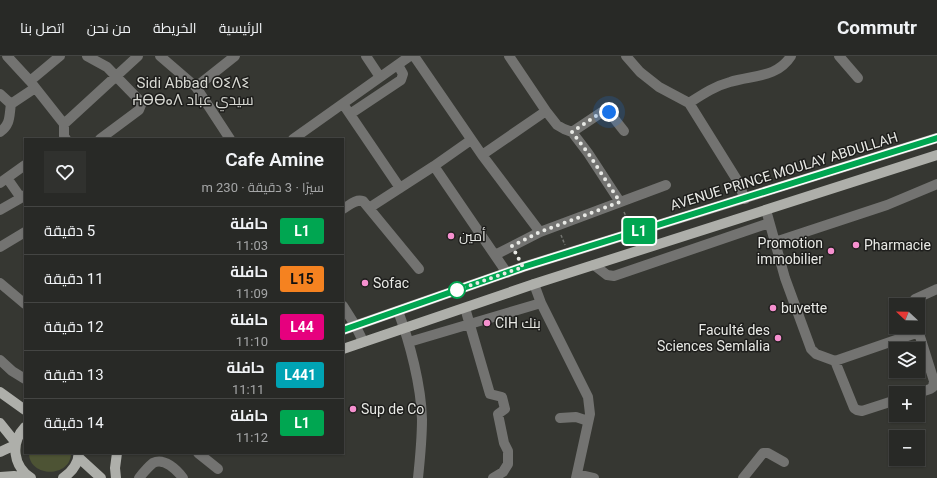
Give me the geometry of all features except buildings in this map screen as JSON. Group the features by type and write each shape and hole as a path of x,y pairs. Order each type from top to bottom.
{"main road":[{"name":"AVENUE PRINCE MOULAY ABDULLAH","path":"344,330 507,273 937,138"},
{"path":"344,349 534,284 937,155"},
{"path":"0,392 24,409"},
{"path":"0,423 16,444"},
{"path":"24,428 19,434 15,455 18,464 30,478"},
{"path":"0,452 16,444"},
{"path":"116,478 115,462 117,454"},
{"path":"63,478 74,468 79,455 101,478"},
{"path":"0,477 14,476 30,478"}],"street":[{"path":"7,56 64,124 63,138"},
{"path":"0,132 7,127 11,104 60,56"},
{"path":"87,56 107,67 140,101 141,105 139,110 101,138"},
{"path":"64,124 138,56"},
{"path":"160,56 196,87 229,138"},
{"path":"196,87 235,56"},
{"path":"366,56 380,76"},
{"path":"294,138 410,56"},
{"path":"414,56 471,140 540,232"},
{"path":"508,56 557,125 572,132 588,153 620,202"},
{"path":"626,56 640,72 659,88 689,103 737,180 745,199"},
{"path":"689,103 711,89 731,82 773,72 780,68 791,56"},
{"path":"839,56 858,78"},
{"path":"350,114 401,80 403,74 398,65"},
{"path":"0,94 11,104"},
{"path":"343,104 400,188"},
{"path":"572,132 606,110 624,131"},
{"path":"482,155 546,111"},
{"path":"369,208 471,140"},
{"path":"0,210 23,196 3,181 24,166"},
{"path":"434,166 507,273"},
{"path":"775,242 887,205 937,184"},
{"path":"495,255 540,232 666,185"},
{"path":"344,209 354,202 359,200 363,201 419,269"},
{"path":"766,210 785,278 811,350 816,354 835,361 905,334"},
{"path":"594,265 607,275 614,276 770,223"},
{"path":"0,247 24,233"},
{"path":"0,283 24,303"},
{"path":"534,284 541,303 588,397 590,414 577,476 594,478"},
{"path":"917,298 937,289"},
{"path":"409,342 469,323 541,303"},
{"path":"344,308 363,341"},
{"path":"465,308 490,394 502,397 505,409 498,414 504,443 508,451 508,464 503,472 494,478"},
{"path":"398,310 409,342 422,418 418,478"},
{"path":"920,334 934,381 933,387 930,390 925,391"},
{"path":"0,360 12,371 24,378"},
{"path":"835,361 854,408 862,411 889,402"},
{"path":"560,418 576,417 588,421"},
{"path":"743,478 763,453 768,453 784,462"},
{"path":"199,454 218,469"},
{"path":"140,478 155,457 165,462 183,478"}],"path":[{"path":"624,212 633,233"}],"green space":[{"path":"29,454 71,454 69,461 58,471 42,471 31,461"}],"bus line":[{"name":"L1","path":"344,330 523,267 937,138"}],"place":[{"name":"أمين","path":"451,236"},
{"name":"Pharmacie","path":"856,245"},
{"name":"Promotion immobilier","path":"831,251"},
{"name":"Sofac","path":"365,283"},
{"name":"buvette","path":"773,308"},
{"name":"CIH بنك","path":"487,323"},
{"name":"Faculté des Sciences Semlalia","path":"778,338"},
{"name":"Sup de Co","path":"353,409"}],"district":[{"name":"Sidi Abbad ⵙⵉⴷⵉ ⵄⴱⴱⴰⴷ سيدي عباد","path":"193,92"}],"route":[{"path":"457,290 523,267 512,246 540,232 620,202 588,153 572,132 602,112 606,110 609,112"}]}
